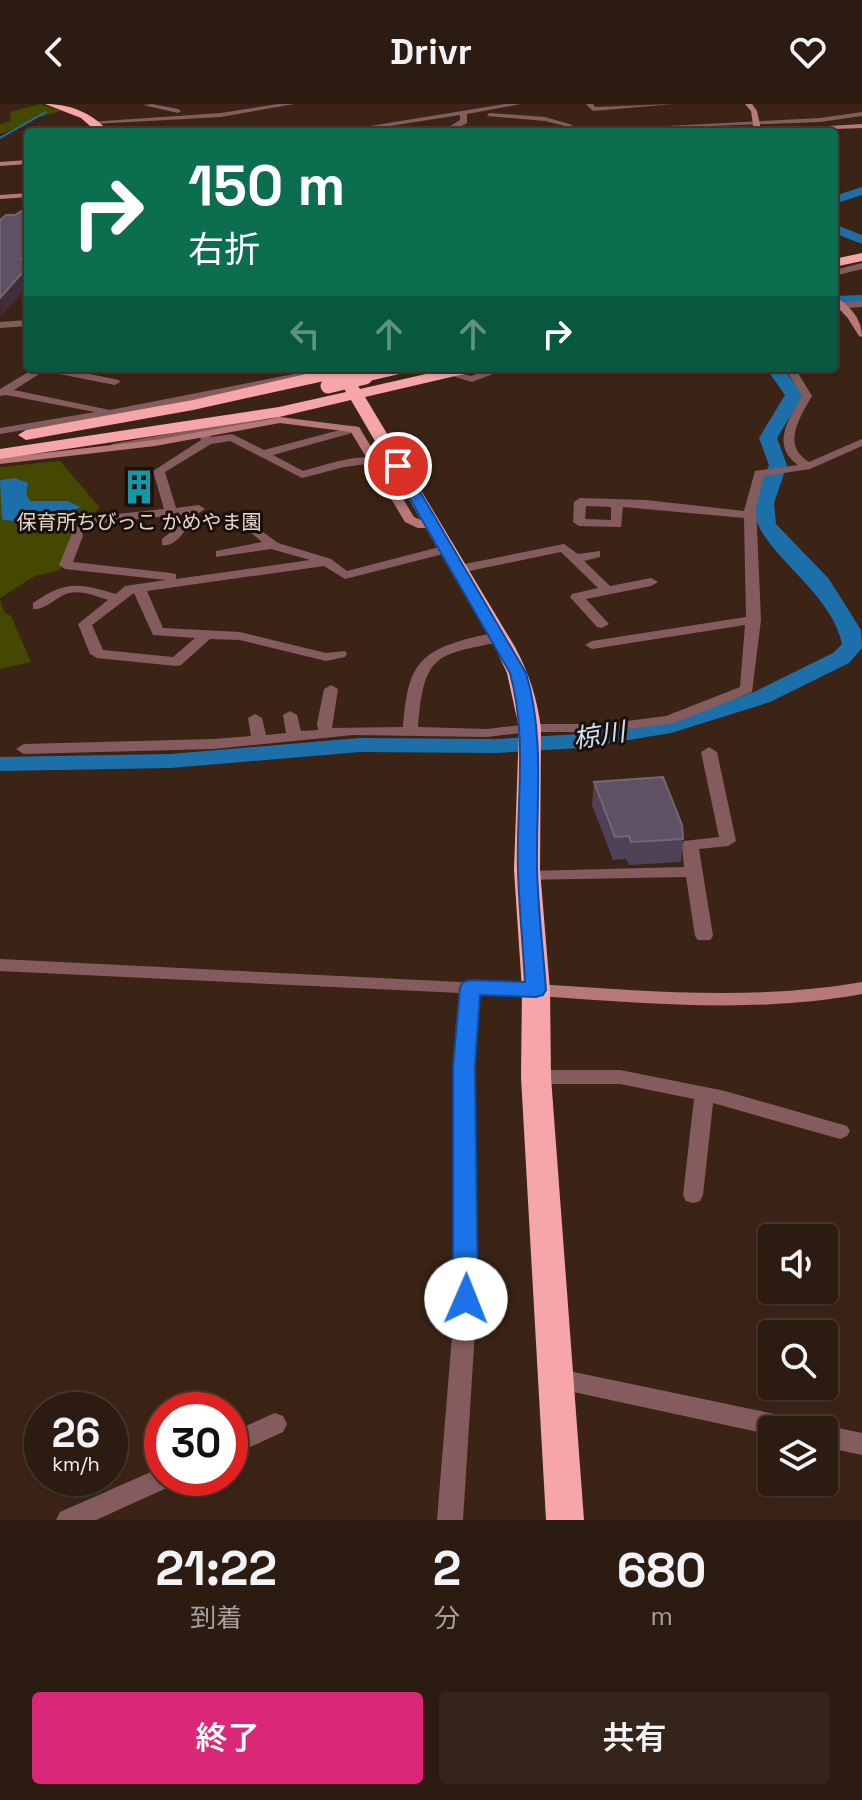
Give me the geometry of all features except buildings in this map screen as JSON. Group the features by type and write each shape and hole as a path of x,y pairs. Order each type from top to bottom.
{"highway":[{"path":"50,104 72,110 100,128"},
{"path":"838,261 862,255"},
{"path":"0,454 279,412 362,380 392,372"},
{"path":"0,439 193,405 337,375 362,380 458,372"},
{"path":"0,447 181,417 337,375"},
{"path":"362,380 433,525 518,673 527,705 530,728 528,876 536,990 536,1077 565,1520"}],"street":[{"path":"232,104 248,111"},
{"path":"93,122 230,114 291,104"},
{"path":"470,104 496,116 545,119 586,128"},
{"path":"364,128 518,104"},
{"path":"589,104 593,109 671,104"},
{"path":"748,104 757,128"},
{"path":"146,105 177,110 184,117"},
{"path":"211,107 230,114"},
{"path":"452,128 464,121 463,113"},
{"path":"611,128 824,120 862,114"},
{"path":"827,128 862,126"},
{"path":"0,164 24,162"},
{"path":"0,197 24,195"},
{"path":"838,272 862,266"},
{"path":"862,304 848,311 862,334"},
{"path":"0,325 24,323"},
{"path":"2,392 37,372"},
{"path":"64,372 115,382"},
{"path":"0,431 112,413 307,372"},
{"path":"451,374 472,379 492,372"},
{"path":"792,372 807,396 787,429 786,438 804,467"},
{"path":"2,392 112,413"},
{"path":"65,454 218,428 279,412"},
{"path":"166,542 178,532 159,471 206,438 280,420 355,429"},
{"path":"355,429 409,519 418,524 433,525"},
{"path":"262,454 355,429"},
{"path":"0,461 232,437 302,475 343,464 374,460"},
{"path":"24,749 196,745 326,733 410,730 487,733 530,728 603,728 669,720 747,689 754,620 750,515 756,479 763,472 804,467 862,442"},
{"path":"617,503 617,524 608,528 579,522 580,502 617,503 750,515"},
{"path":"189,581 65,565 77,536 74,522 199,509"},
{"path":"249,526 272,543 326,562 345,575 447,549"},
{"path":"220,554 272,543"},
{"path":"460,569 564,548 607,590"},
{"path":"574,559 596,554"},
{"path":"205,636 176,662 97,654 85,624 130,589 326,562"},
{"path":"602,624 577,597 651,582"},
{"path":"626,586 638,597"},
{"path":"38,606 61,588 73,587 117,598"},
{"path":"139,588 158,632 240,636 326,657 340,654"},
{"path":"592,645 754,620"},
{"path":"410,730 415,686 426,666 460,645 500,638"},
{"path":"326,733 324,724 331,689"},
{"path":"290,715 294,736"},
{"path":"255,718 259,740"},
{"path":"704,936 690,845 728,841 709,752"},
{"path":"528,876 693,872"},
{"path":"0,965 727,1000 808,997 862,988"},
{"path":"450,1520 466,1299 464,1066 470,987"},
{"path":"536,1077 620,1077 704,1094 840,1131"},
{"path":"693,1195 704,1094"},
{"path":"555,1378 758,1421"},
{"path":"248,1437 275,1424"},
{"path":"838,1439 862,1444"},
{"path":"69,1520 144,1486"}],"shaded area":[{"path":"40,104 61,111 32,119 0,134 0,124 11,121 10,112"},
{"path":"60,461 100,508 79,524 60,570 35,576 0,598 0,467"},
{"path":"0,600 5,613 11,616 31,662 0,669"}],"water":[{"path":"15,478 28,483 26,494 30,501 68,501 80,507 42,519 2,519 0,480"}],"waterway":[{"path":"0,138 46,112"},
{"name":"椋川","path":"838,199 862,191"},
{"name":"椋川","path":"838,230 862,240"},
{"name":"椋川","path":"838,301 862,300"},
{"name":"椋川","path":"0,764 170,761 360,745 496,746 580,741 671,726 710,715 762,697 841,658 853,645 850,630 821,584 776,539 766,524 764,503 778,465 768,438 794,395 777,372"}],"place":[{"name":"保育所ちびっこ かめやま園","path":"139,487"}],"route":[{"path":"398,466 505,647 518,673 530,728 527,870 536,990 470,987 464,1066 466,1299"}]}
